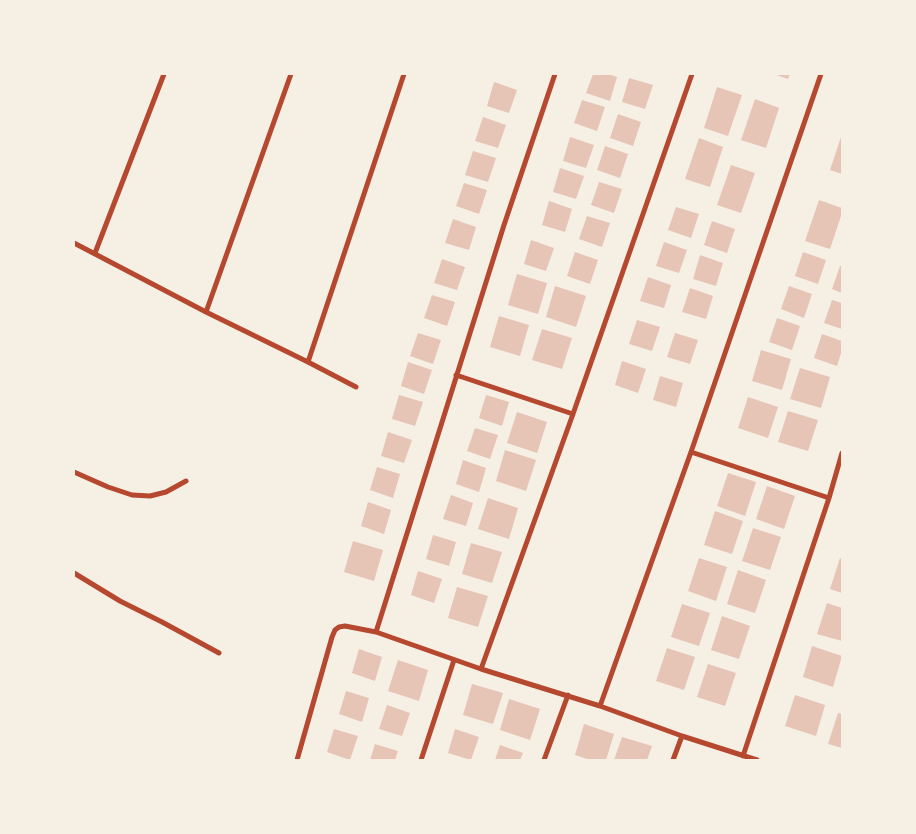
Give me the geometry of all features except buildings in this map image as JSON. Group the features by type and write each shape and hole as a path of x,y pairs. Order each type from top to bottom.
{"street":[{"path":"95,253 164,74"},
{"path":"206,312 291,74"},
{"path":"308,362 404,74"},
{"path":"376,632 504,225 555,74"},
{"path":"481,669 692,74"},
{"path":"600,706 691,452 821,74"},
{"path":"74,243 356,388"},
{"path":"456,375 573,414"},
{"path":"691,452 829,498"},
{"path":"743,756 829,498 842,453"},
{"path":"74,472 132,495 150,496 166,492 186,481"},
{"path":"74,573 120,601 219,653"},
{"path":"297,760 329,646 335,630 345,626 376,632 454,660 568,695 682,736 757,760"},
{"path":"421,760 454,660"},
{"path":"544,760 568,695"},
{"path":"673,760 682,736"}]}
